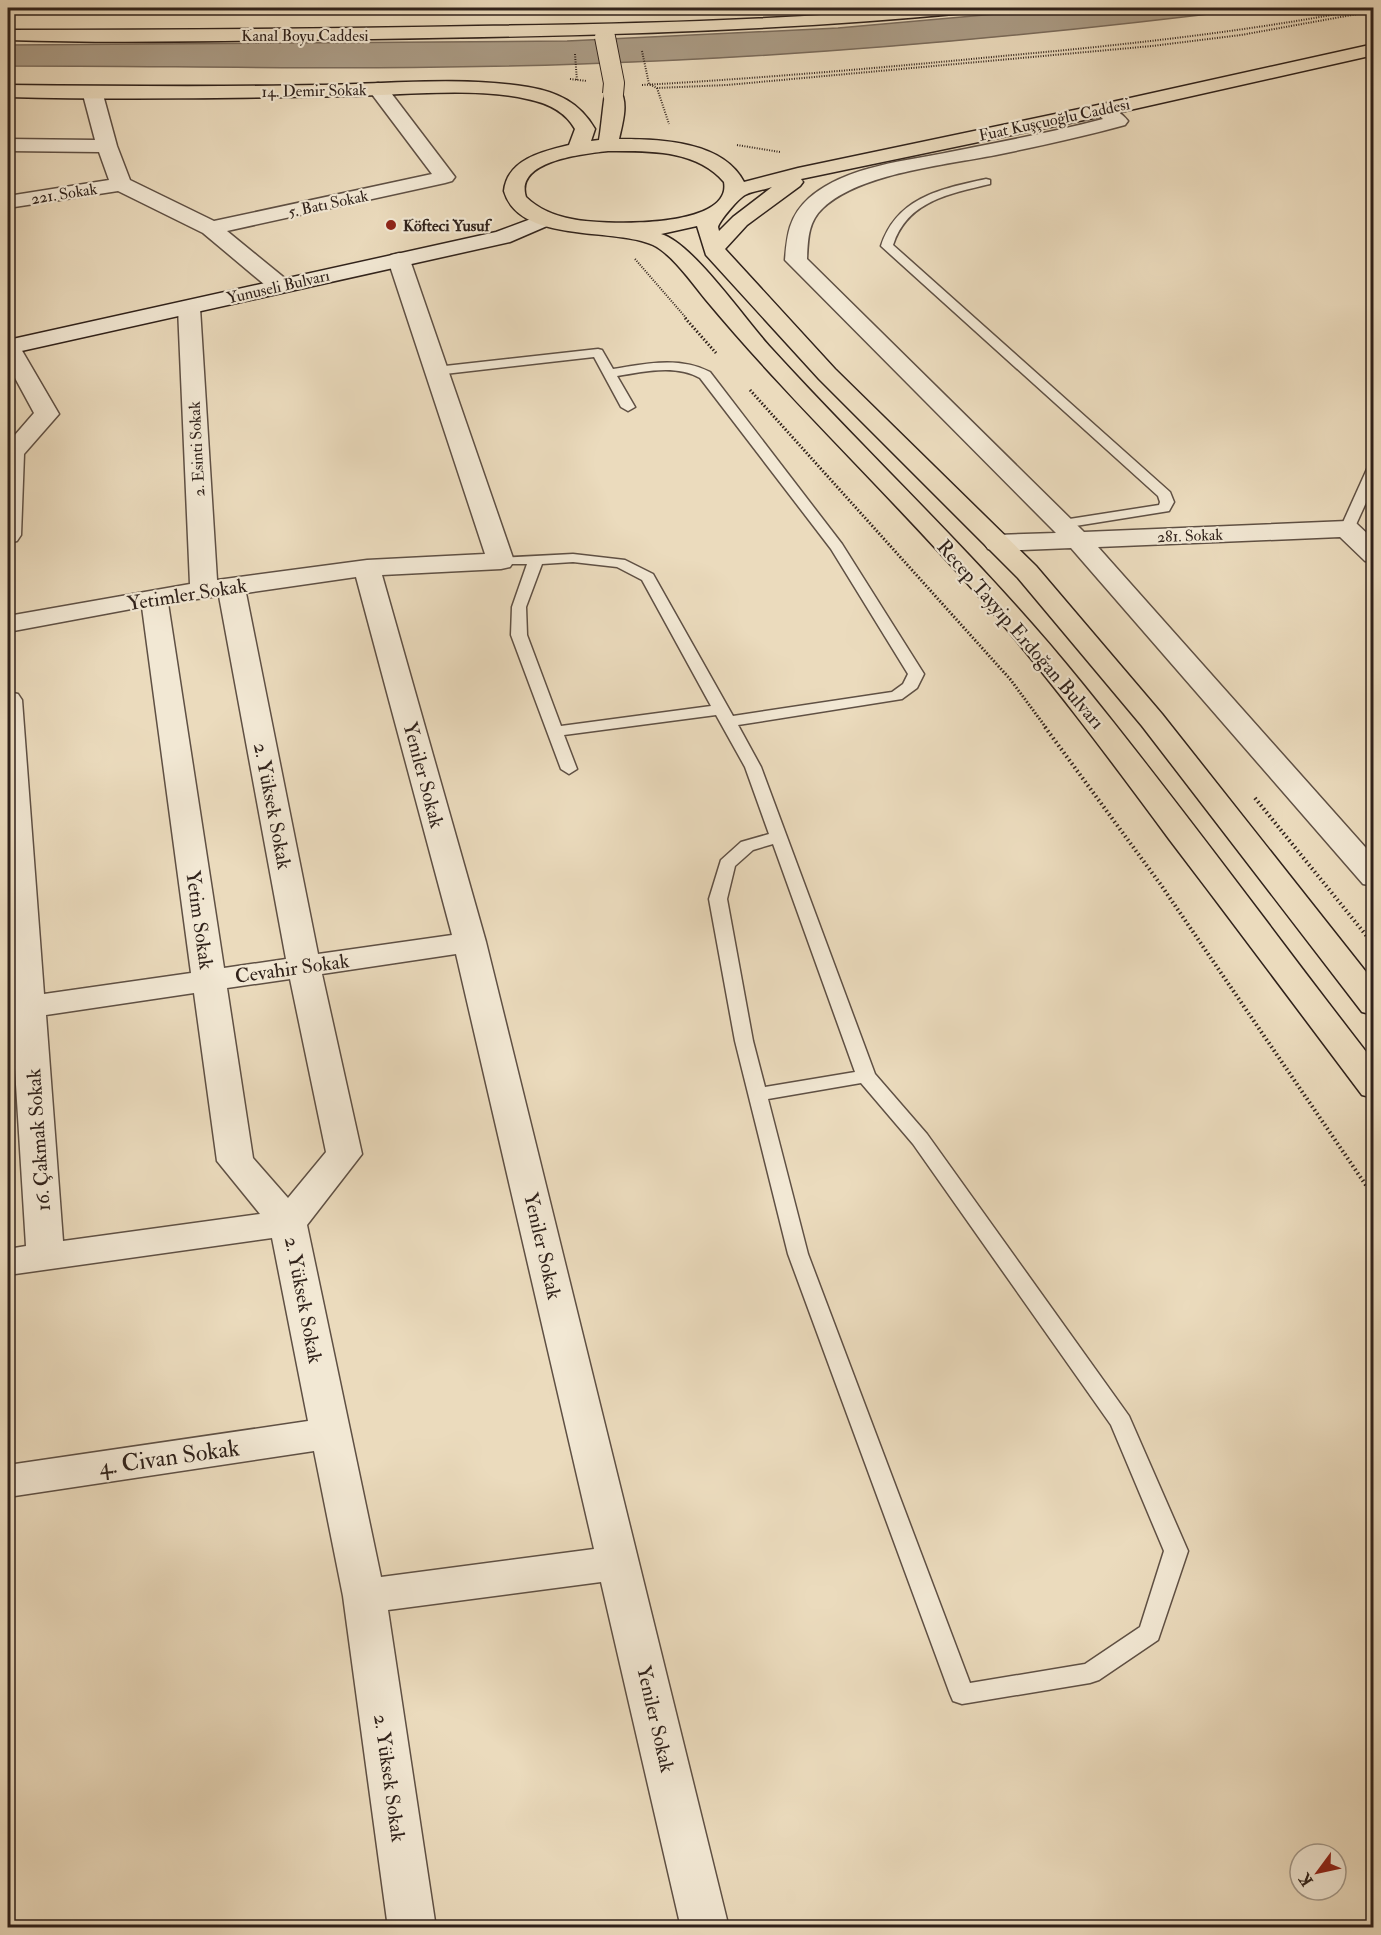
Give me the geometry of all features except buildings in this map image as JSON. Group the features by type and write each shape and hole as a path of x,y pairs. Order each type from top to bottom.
{"main road":[{"path":"608,145 614,112 614,83 604,33 819,21 965,8"},
{"name":"Kanal Boyu Caddesi","path":"8,35 604,33"},
{"path":"1164,96 1215,71 1374,33"},
{"name":"Fuat Kuşçuoğlu Caddesi","path":"736,191 808,171 1103,110 1374,49"},
{"name":"14. Demir Sokak","path":"8,91 482,88 529,93 560,103 577,115 585,129 578,149"},
{"path":"608,145 662,147 698,155 726,170 736,184 736,191 713,213 625,241 547,219 529,210 517,200 513,191 519,174 542,159 578,149 608,145"},
{"path":"713,213 706,227 714,248 740,221 808,171"},
{"name":"Recep Tayyip Erdoğan Bulvarı","path":"625,241 662,241 686,262 762,352 983,585 1071,688 1374,1087"},
{"name":"Recep Tayyip Erdoğan Bulvarı","path":"714,248 827,374 1027,572 1152,720 1374,1005"}],"street":[{"name":"5. Batı Sokak","path":"211,228 445,177 378,89"},
{"path":"92,91 107,146 121,184 211,228 279,285"},
{"path":"1103,110 1118,121 1065,135 882,172 853,181 827,195 809,210 800,225 796,260 1070,532 1176,649 1374,877"},
{"path":"8,145 107,146"},
{"name":"221. Sokak","path":"8,202 121,184"},
{"name":"Yunuseli Bulvarı","path":"8,347 502,237 547,219"},
{"path":"399,260 501,561"},
{"name":"2. Esinti Sokak","path":"189,308 217,589"},
{"path":"8,347 47,414 12,453 8,535"},
{"path":"1347,529 1374,555"},
{"name":"281. Sokak","path":"997,543 1070,532 1347,529"},
{"name":"Yetimler Sokak","path":"8,624 154,597 367,568 501,561"},
{"name":"Yeniler Sokak","path":"367,568 470,942 705,1928"},
{"name":"2. Yüksek Sokak","path":"217,589 304,967 344,1154 288,1223 364,1596 412,1928"},
{"name":"Yetim Sokak","path":"154,597 235,1161 288,1223"},
{"name":"16. Çakmak Sokak","path":"8,700 19,1009 45,1256"},
{"name":"Cevahir Sokak","path":"19,1009 470,942"},
{"path":"8,1262 288,1223"},
{"name":"4. Civan Sokak","path":"8,1481 330,1433"},
{"path":"364,1596 619,1563"}],"lane":[{"path":"986,182 945,192 917,205 898,220 888,237 887,246 1165,495 1167,502 1164,508 1070,532"},
{"path":"436,371 598,353 628,407"},
{"path":"555,732 896,696 908,689 914,682 916,674 837,547 705,375 700,371 682,366 609,373"},
{"path":"1347,529 1368,495 1374,469"},
{"path":"501,561 573,558 620,563 648,577 753,767 866,1076 920,1139 1121,1422 1176,1551 1150,1633 1090,1673 962,1694 798,1254 744,1041 718,899 727,864 747,846 778,837"},
{"path":"536,560 519,607 519,635 569,769"},
{"path":"758,1094 866,1076"}],"path":[{"path":"649,84 808,75 1170,40 1287,24 1369,8"},
{"path":"649,84 657,88 809,79 1152,46 1240,35 1374,11"},
{"path":"641,47 649,84"},
{"path":"574,48 579,77"},
{"path":"657,88 669,125 673,129"},
{"path":"730,144 784,152"},
{"path":"625,241 717,354"},
{"path":"748,388 1010,679 1161,885 1374,1197"}],"shaded area":[{"path":"1062,8 1258,8 1090,28 920,44 666,61 438,67 8,66 8,45 567,41 838,28"}],"place":[{"name":"Köfteci Yusuf","path":"391,225"}]}
